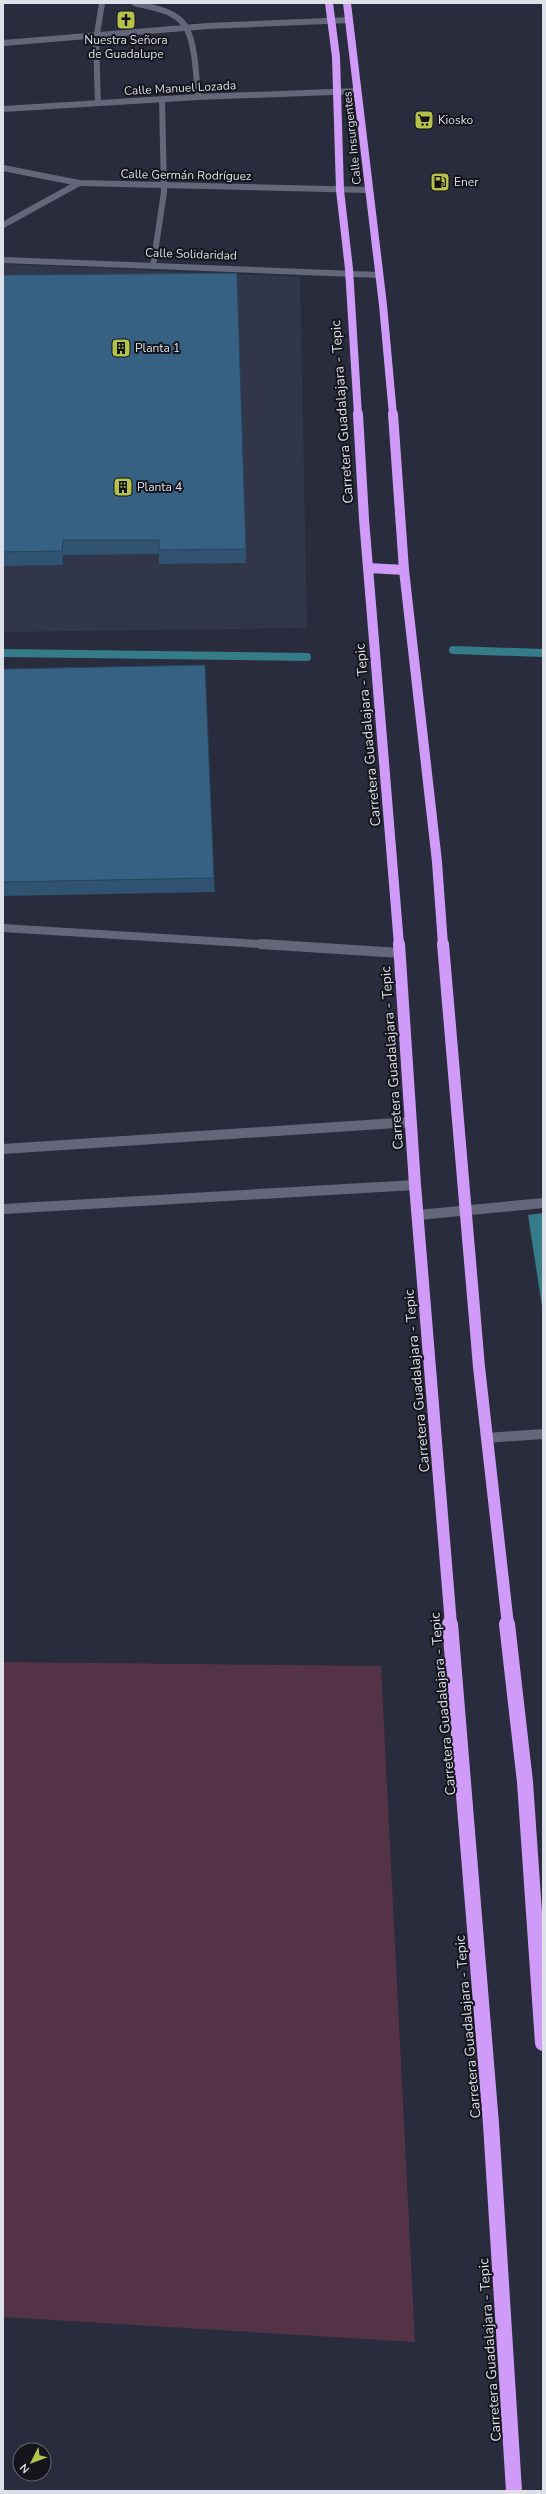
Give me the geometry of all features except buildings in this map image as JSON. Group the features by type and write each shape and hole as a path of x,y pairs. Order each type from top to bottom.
{"highway":[{"name":"Calle Insurgentes","path":"329,3 336,57 336,92 341,153 340,190 349,272"},
{"name":"Calle Insurgentes","path":"347,3 378,273"},
{"name":"Carretera Guadalajara - Tepic","path":"349,272 369,568 400,953 415,1185 491,2124 514,2491"},
{"path":"378,273 399,479 404,570 437,862 464,1211 487,1438 525,1782 543,2043"},
{"path":"369,568 404,570"}],"street":[{"path":"98,103 96,40 98,36 102,3"},
{"path":"134,3 158,9 181,20 189,28 198,97"},
{"path":"3,43 189,28 350,20"},
{"name":"Calle Manuel Lozada","path":"3,109 198,97 358,91"},
{"path":"153,266 163,186 162,100"},
{"name":"Calle Germán Rodríguez","path":"3,168 79,183 369,190"},
{"path":"3,225 79,183"},
{"name":"Calle Solidaridad","path":"3,260 378,273"},
{"path":"3,928 400,953"},
{"path":"3,1149 411,1122"},
{"path":"3,1209 415,1185"},
{"path":"418,1215 543,1203"},
{"path":"487,1438 543,1434"}],"shaded area":[{"path":"3,264 300,277 307,628 3,632"},
{"path":"543,1213 543,1313 528,1215"},
{"path":"3,1662 381,1666 415,2342 3,2317"}],"waterway":[{"path":"453,650 543,653"},
{"path":"3,653 307,657"}],"place":[{"name":"Nuestra Señora de Guadalupe","path":"126,20"},
{"name":"Kiosko","path":"424,120"},
{"name":"Ener","path":"440,182"},
{"name":"Planta 1","path":"121,348"},
{"name":"Planta 4","path":"123,487"}]}
